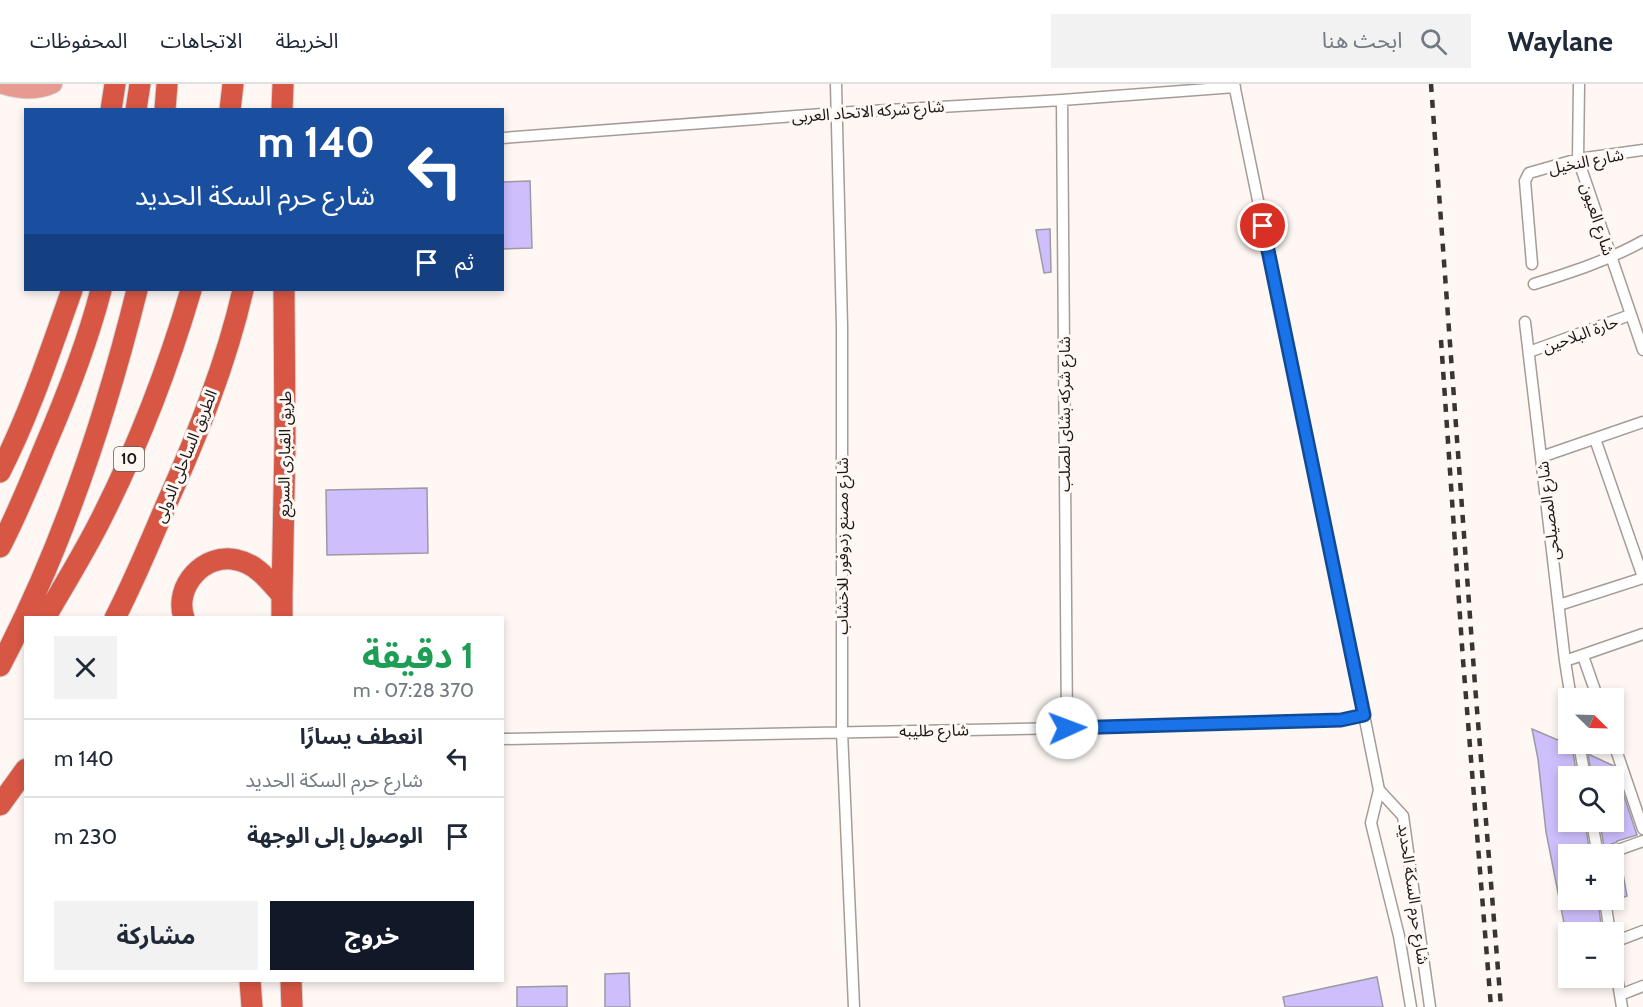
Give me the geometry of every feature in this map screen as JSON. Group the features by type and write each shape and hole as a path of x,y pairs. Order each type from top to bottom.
{"highway":[{"path":"111,108 115,84"},
{"path":"136,108 140,84"},
{"path":"165,108 167,84"},
{"path":"230,108 233,84"},
{"path":"282,108 283,84"},
{"path":"0,472 40,382 72,291"},
{"path":"0,548 19,510 70,388 101,291"},
{"path":"24,616 58,542 74,499 112,384 137,291"},
{"name":"10","path":"46,616 84,550 127,465 150,410 191,291"},
{"name":"الطريق الساحلى الدولى","path":"116,616 191,449 227,348 243,291"},
{"name":"طريق القبارى السريع","path":"282,616 285,443 284,291"},
{"path":"183,616 182,598 186,584 195,572 207,563 221,559 236,559 250,564 262,573 282,595"},
{"path":"0,666 24,617"},
{"path":"0,684 24,650"},
{"path":"0,805 24,772"},
{"path":"249,982 252,1007"},
{"path":"291,982 292,1007"}],"main road":[{"path":"0,84 25,90 53,84"}],"street":[{"name":"شارع مصنع زدوفور للاخشاب","path":"836,84 842,338 842,732 854,1007"},
{"name":"شارع العيون","path":"1579,84 1578,159 1643,350"},
{"name":"شارع شركه الاتحاد العربى","path":"504,138 836,113 1062,100 1234,85"},
{"name":"شارع حرم السكة الحديد","path":"1234,85 1379,790 1371,823 1399,936 1412,1007"},
{"name":"شارع شركه بشاى للصلب","path":"1062,100 1067,728"},
{"name":"شارع النخيل","path":"1532,264 1525,181 1529,173 1578,159 1643,150"},
{"path":"1534,284 1573,272 1643,241"},
{"name":"حارة البلاحين","path":"1529,352 1630,315"},
{"name":"شارع المصيلحى","path":"1525,322 1570,688"},
{"path":"1541,458 1643,422"},
{"path":"1559,605 1643,578 1595,439"},
{"path":"1565,661 1643,634"},
{"path":"1583,656 1594,688"},
{"name":"شارع طليبه","path":"504,739 1067,728 1341,720 1364,715"},
{"path":"1617,754 1643,829"},
{"name":"شارع حرم السكة الحديد","path":"1379,790 1403,816 1430,1007"},
{"path":"1624,848 1643,841"},
{"path":"1624,938 1643,931"},
{"path":"1620,995 1643,986"},
{"path":"1619,988 1622,1007"}],"building":[{"path":"530,181 532,248 504,249 504,182"},
{"path":"1050,229 1051,272 1044,273 1036,230"},
{"path":"427,488 428,553 327,555 326,490"},
{"path":"1532,729 1558,740 1558,754 1573,754 1575,766 1558,766 1558,832 1587,832 1588,844 1558,844 1558,893 1546,832 1538,759"},
{"path":"1588,754 1614,766 1590,766"},
{"path":"1624,796 1637,835 1612,844 1604,844 1602,832 1624,832"},
{"path":"1624,879 1627,896 1624,897"},
{"path":"1561,910 1599,910 1601,922 1564,922"},
{"path":"629,973 630,1007 605,1007 605,974"},
{"path":"1377,977 1383,1007 1285,1007 1283,997"},
{"path":"567,986 567,1007 517,1007 517,987"}],"railway":[{"path":"1431,84 1501,1007"},
{"path":"1441,340 1463,660 1491,1007"}],"route":[{"path":"1067,728 1341,720 1364,715 1263,226"}]}
